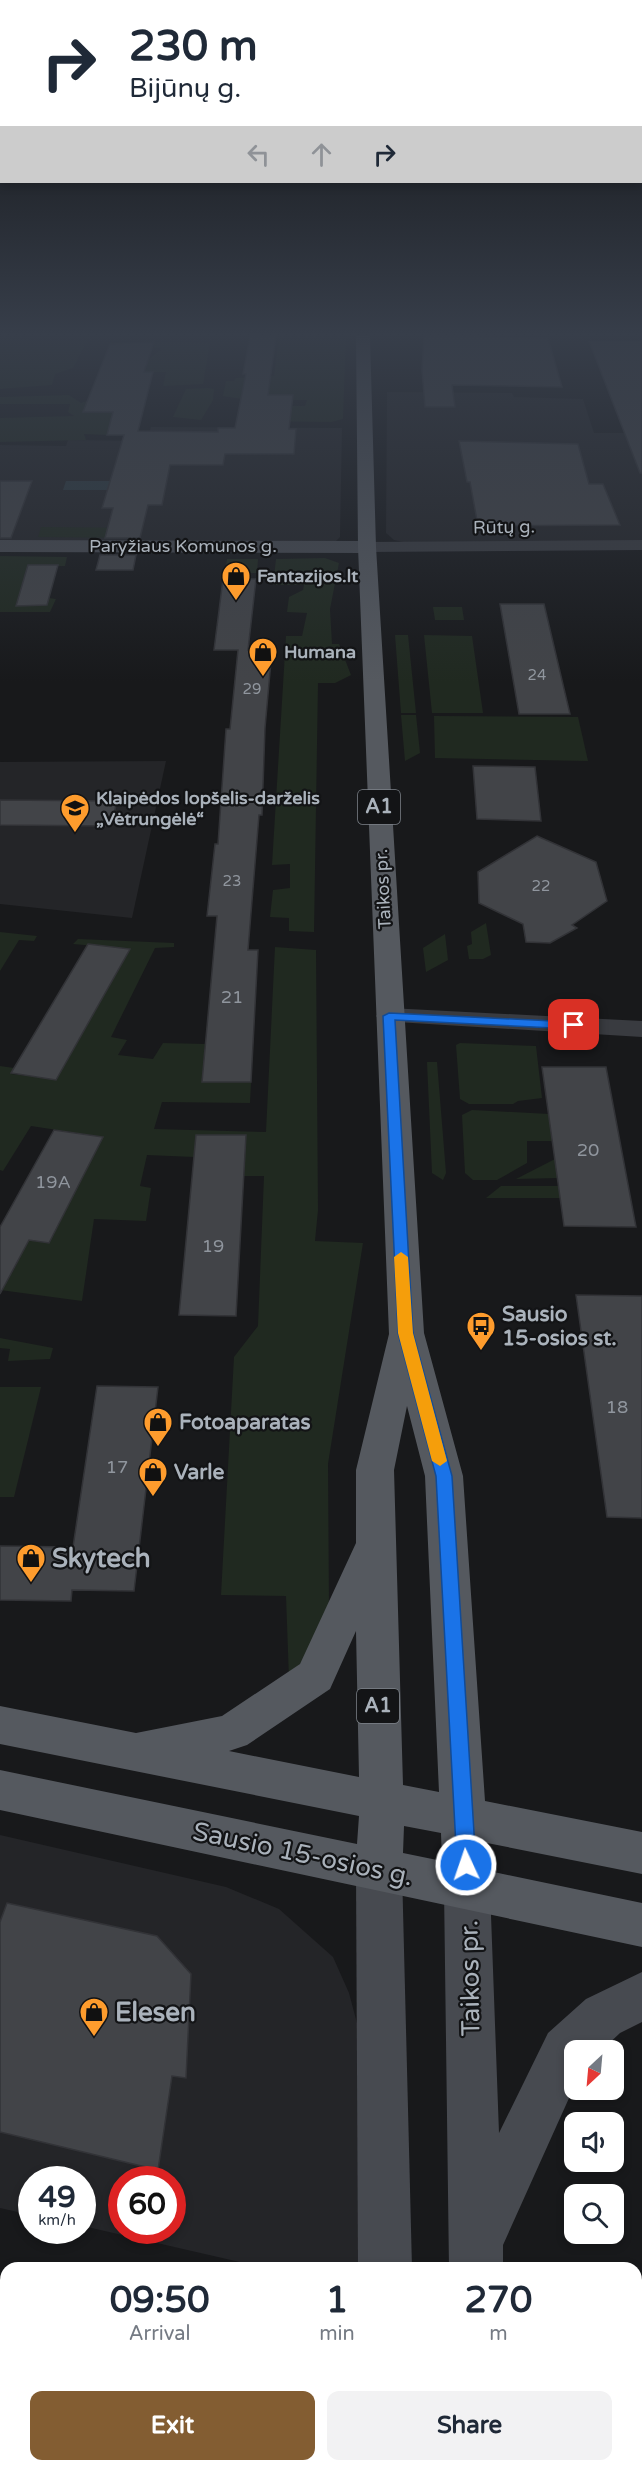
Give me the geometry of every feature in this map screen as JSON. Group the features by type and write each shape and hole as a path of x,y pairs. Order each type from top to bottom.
{"main road":[{"name":"Taikos pr.","path":"365,451 367,547 406,1333 444,1476 467,1888"},
{"name":"Taikos pr.","path":"380,1870 382,1801 375,1470 406,1333"},
{"path":"122,1750 168,1746 232,1732 315,1676 376,1541"},
{"path":"0,1725 642,1853"},
{"name":"Sausio 15-osios g.","path":"0,1790 642,1925"}],"street":[{"name":"Rūtų g.","path":"367,547 642,545"},
{"name":"Paryžiaus Komunos g.","path":"0,546 367,547"},
{"path":"389,1016 642,1029"},
{"name":"Taikos pr.","path":"380,1870 385,2262"},
{"name":"Taikos pr.","path":"467,1888 476,2256"},
{"path":"476,2256 544,2093 566,2051 603,2016 642,1996"}],"shaded area":[{"path":"0,451 342,451 340,537 336,541 0,542"},
{"path":"387,451 642,451 642,542 403,542 394,540 386,533"},
{"path":"66,481 145,481 143,490 63,490"},
{"path":"41,527 142,528 140,538 38,537"},
{"path":"0,556 67,557 65,566 28,566 16,605 47,605 49,598 56,599 50,612 0,612"},
{"path":"325,558 339,563 330,609 332,644 339,644 351,675 335,683 318,683 314,932 289,931 289,918 270,917 273,890 290,888 290,864 272,865 286,636 302,636 307,613 287,612 289,597 303,590 304,585 273,585 276,559"},
{"path":"227,559 258,559 257,573 225,573"},
{"path":"433,607 462,607 464,620 435,620"},
{"path":"395,635 408,635 416,713 401,713"},
{"path":"424,635 472,636 483,713 432,713"},
{"path":"401,715 416,715 420,753 405,761"},
{"path":"434,716 578,717 588,761 435,758"},
{"name":"Klaipėdos lopšelis-darželis „Vėtrungėlė“","path":"166,761 132,918 0,904 0,762"},
{"path":"486,923 491,955 483,959 469,959 467,946 472,944 471,932"},
{"path":"0,932 37,936 34,941 19,940 0,971"},
{"path":"445,934 448,960 426,972 423,948"},
{"path":"78,939 174,943 174,947 155,948 111,1037 127,1040 118,1055 153,1059 163,1043 205,1044 202,1082 251,1082 250,1103 162,1102 154,1129 266,1132 275,947 316,950 318,1210 315,1241 363,1243 328,1464 329,1609 311,1649 289,1679 286,1596 221,1595 234,1357 258,1326 264,1176 244,1176 246,1135 196,1135 194,1157 147,1155 140,1186 151,1188 146,1221 94,1219 82,1301 0,1290 0,1271 12,1273 18,1261 0,1236 49,1243 103,1137 31,1126 3,1171 0,1170 0,1066 14,1068 11,1074 56,1079 129,949 73,944"},
{"path":"460,1043 536,1046 542,1098 518,1101 513,1104 469,1104 460,1099 456,1045"},
{"path":"427,1062 437,1062 446,1173 443,1180 432,1173"},
{"path":"472,1110 549,1114 552,1141 527,1141 527,1163 497,1180 473,1180 465,1173 462,1115"},
{"path":"555,1159 558,1178 516,1179"},
{"path":"501,1186 559,1186 561,1198 486,1198"},
{"path":"0,1338 53,1348 50,1359 8,1361 10,1349 0,1348"},
{"path":"0,1387 41,1387 14,1497 0,1497"},
{"path":"0,1835 226,1887 279,1909 333,1957 349,1993 358,2027 365,2262 240,2262 161,2244 186,2244 186,2166 108,2166 108,2232 96,2229 96,2166 18,2166 18,2212 0,2208"}],"building":[{"path":"119,451 294,451 294,454 225,454 223,465 170,465 162,505 148,505 140,538 105,538 113,508 102,508"},
{"path":"461,451 580,451 589,484 603,484 620,525 478,526 470,482 467,482"},
{"path":"632,451 642,451 642,473 640,473"},
{"path":"0,481 32,481 11,538 0,538"},
{"path":"100,555 136,555 133,570 96,570"},
{"path":"28,565 58,565 47,605 16,606"},
{"path":"223,579 256,579 248,650 272,650 265,728 262,815 259,815 248,950 258,950 251,1082 202,1082 217,916 207,916 215,844 218,844 226,729 230,729 238,650 214,650"},
{"path":"500,604 544,604 570,714 519,714"},
{"path":"473,766 535,767 541,821 477,819"},
{"path":"0,800 117,801 111,826 0,825"},
{"path":"537,836 596,862 607,901 572,925 577,928 550,943 526,942 523,924 479,903 478,872"},
{"path":"88,944 130,949 56,1080 11,1073"},
{"path":"542,1067 606,1067 636,1227 564,1226"},
{"path":"54,1130 103,1137 49,1243 29,1240 0,1294 0,1227"},
{"path":"196,1135 246,1135 236,1316 179,1315"},
{"path":"576,1295 642,1296 642,1518 607,1517"},
{"path":"97,1386 158,1387 134,1591 72,1590 71,1601 0,1600 0,1546 73,1547"},
{"name":"Elesen","path":"7,1903 157,1936 191,1974 186,2078 172,2076 159,2166 141,2166 0,2132 0,1922"}],"slow traffic":[{"path":"401,1257 406,1333 440,1461"}],"place":[{"name":"Fantazijos.lt","path":"236,602"},
{"name":"Humana","path":"263,678"},
{"name":"Klaipėdos lopšelis-darželis „Vėtrungėlė“","path":"75,834"},
{"name":"Sausio 15-osios st.","path":"481,1352"},
{"name":"Fotoaparatas","path":"158,1448"},
{"name":"Varle","path":"153,1498"},
{"name":"Skytech","path":"31,1584"},
{"name":"Elesen","path":"94,2038"}],"route":[{"path":"466,1865 444,1476 406,1333 389,1016 574,1025"}]}
